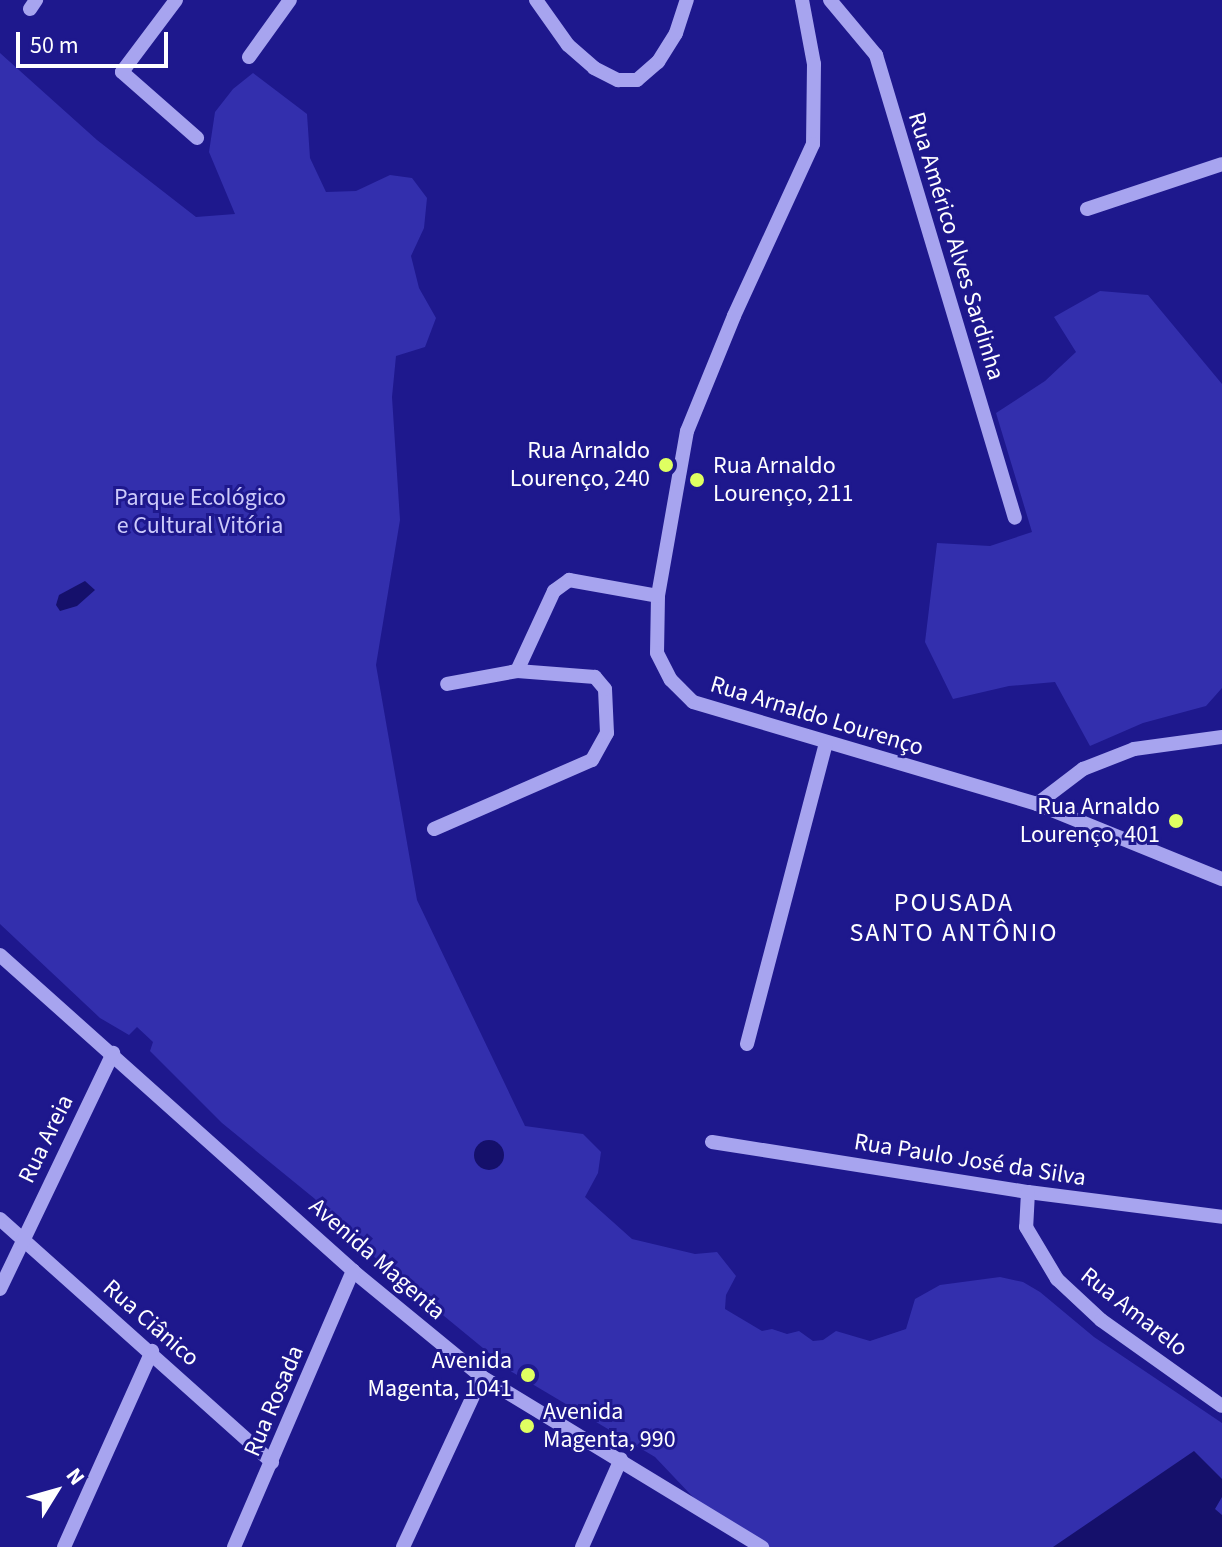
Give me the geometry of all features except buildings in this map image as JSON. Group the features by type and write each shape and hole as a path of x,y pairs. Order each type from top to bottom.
{"street":[{"path":"176,0 122,72 197,138"},
{"path":"249,57 290,0"},
{"path":"536,0 568,45 594,68 618,80 637,80 658,62 676,33 687,0"},
{"name":"Rua Arnaldo Lourenço","path":"802,0 814,64 813,144 734,316 687,431 658,596 657,653 671,680 693,702 1037,804 1222,879"},
{"name":"Rua Américo Alves Sardinha","path":"830,0 876,55 1015,518"},
{"path":"1087,209 1222,164"},
{"path":"517,671 554,591 569,580 658,596"},
{"path":"434,829 592,760 607,733 605,689 595,677 517,671 447,684"},
{"path":"1037,804 1083,769 1134,749 1222,737"},
{"path":"747,1044 826,743"},
{"name":"Avenida Magenta","path":"0,955 353,1271 482,1377 621,1459 756,1545"},
{"name":"Rua Areia","path":"0,1289 113,1053"},
{"name":"Rua Paulo José da Silva","path":"712,1142 1028,1192 1222,1217"},
{"name":"Rua Amarelo","path":"1028,1192 1026,1227 1057,1279 1101,1320 1222,1406"},
{"name":"Rua Ciânico","path":"0,1219 152,1351 272,1462"},
{"name":"Rua Rosada","path":"234,1547 353,1271"},
{"path":"64,1547 152,1351"},
{"path":"403,1547 482,1377"},
{"path":"582,1547 621,1459"}],"green space":[{"name":"Parque Ecológico e Cultural Vitória","path":"0,53 97,140 196,217 235,214 209,152 215,112 233,89 253,73 307,114 310,158 326,192 356,191 390,175 412,178 427,198 424,228 411,256 419,288 436,318 425,347 396,356 392,397 400,520 376,665 417,900 525,1126 583,1134 601,1152 598,1173 585,1197 632,1239 695,1254 717,1252 736,1276 726,1295 725,1309 762,1331 772,1329 787,1334 799,1331 813,1341 823,1340 836,1331 870,1341 906,1329 915,1299 940,1285 1000,1277 1023,1282 1040,1292 1094,1337 1222,1423 1222,1547 758,1547 709,1514 655,1457 512,1372 333,1221 315,1199 222,1123 150,1051 153,1042 137,1027 129,1035 100,1018 0,924"},
{"path":"1100,291 1148,295 1222,384 1222,688 1206,706 1143,723 1090,746 1055,682 1009,686 953,699 925,642 937,543 990,546 1032,532 996,413 1045,381 1076,352 1054,317"}],"shaded area":[{"path":"85,581 95,590 77,606 60,611 56,605 59,595"},
{"path":"489,1140 495,1141 503,1149 503,1161 495,1169 489,1170 483,1169 475,1161 474,1155 475,1149 483,1141"},
{"path":"1194,1451 1222,1479 1222,1497 1215,1509 1222,1515 1222,1547 1053,1547"}],"place":[{"name":"Rua Arnaldo Lourenço, 240","path":"666,465"},
{"name":"Rua Arnaldo Lourenço, 211","path":"697,480"},
{"name":"Rua Arnaldo Lourenço, 401","path":"1176,821"},
{"name":"Avenida Magenta, 1041","path":"528,1375"},
{"name":"Avenida Magenta, 990","path":"527,1426"}],"district":[{"name":"POUSADA SANTO ANTÔNIO","path":"954,918"}]}
